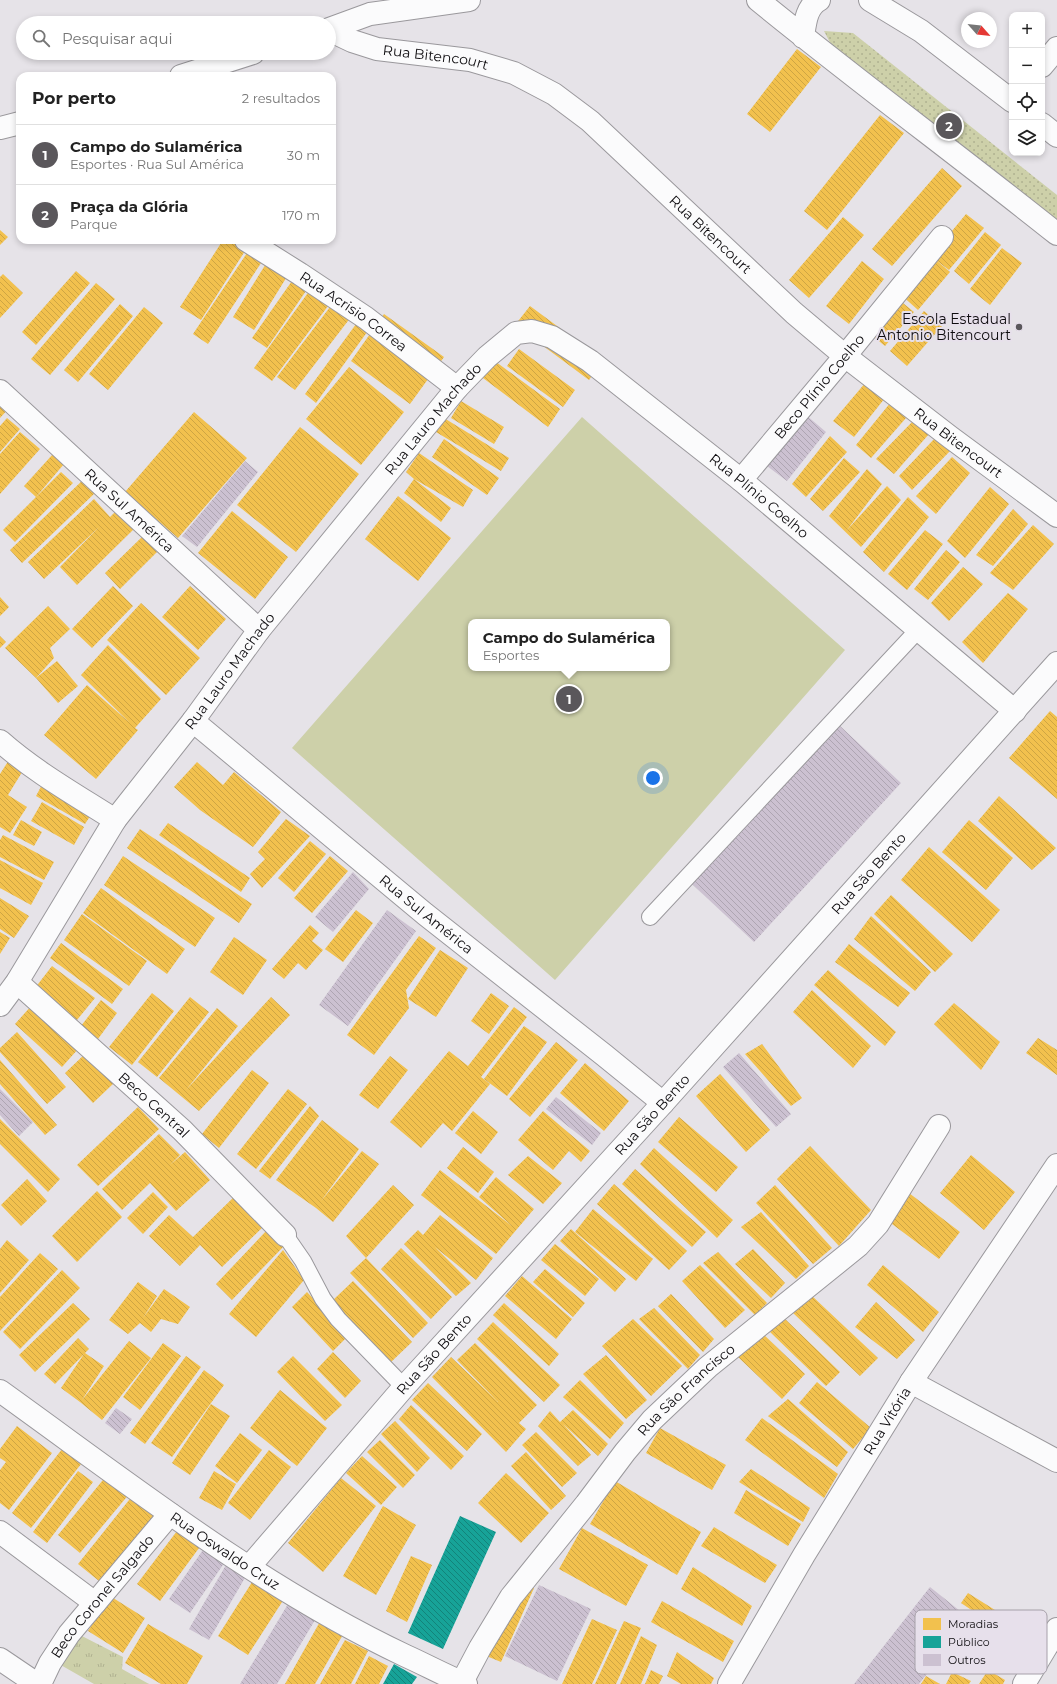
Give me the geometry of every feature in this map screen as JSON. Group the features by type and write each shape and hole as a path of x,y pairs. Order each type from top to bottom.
{"street":[{"path":"336,26 370,14 469,0"},
{"path":"758,0 1057,234"},
{"path":"870,0 921,32 1009,99"},
{"path":"804,37 806,19 815,1"},
{"name":"Rua Bitencourt","path":"336,33 352,41 377,49 470,60 514,74 554,94 590,121 794,313 845,356 950,437 1057,516"},
{"path":"1045,62 1057,48"},
{"path":"194,72 232,60"},
{"path":"0,128 16,124"},
{"path":"1045,126 1057,136"},
{"name":"Beco Plínio Coelho","path":"741,480 942,237"},
{"name":"Rua Acrisio Correa","path":"252,244 366,318 457,388"},
{"name":"Rua Plínio Coelho","path":"487,357 516,333 532,331 552,337 590,361 741,480 1015,711"},
{"name":"Rua Lauro Machado","path":"0,1005 16,982 115,820 193,721 259,630 457,388 487,357"},
{"name":"Rua Sul América","path":"0,391 259,630"},
{"name":"Rua São Bento","path":"249,1567 404,1387 663,1103 1015,711 1057,662"},
{"name":"Rua Sul América","path":"193,721 425,914 663,1103"},
{"path":"0,741 13,753 115,820"},
{"name":"Beco Central","path":"16,982 182,1130 285,1235"},
{"name":"Rua São Francisco","path":"464,1683 480,1648 511,1597 652,1420 708,1367 858,1246 878,1224 939,1126"},
{"name":"Rua Vitória","path":"729,1684 804,1555 912,1382 1057,1165"},
{"path":"912,1382 1057,1461"},
{"name":"Rua Oswaldo Cruz","path":"0,1391 170,1514 249,1567 326,1615 381,1644 464,1683"},
{"name":"Beco Coronel Salgado","path":"38,1684 69,1634 170,1514"},
{"path":"0,1532 95,1603"},
{"path":"1047,1646 1057,1629"},
{"path":"0,1659 38,1684"},
{"path":"1024,1684 1030,1674"}],"lane":[{"path":"650,917 918,630"},
{"path":"285,1235 303,1261 324,1299 338,1319 404,1387"}],"green space":[{"path":"824,31 853,33 1057,195 1057,225 838,58"},
{"path":"582,417 845,650 555,980 292,748"},
{"path":"78,1634 123,1657 122,1669 149,1684 94,1684 59,1664"}],"building: Moradias":[{"path":"797,49 821,67 770,132 747,114"},
{"path":"880,115 904,133 827,230 804,211"},
{"path":"942,168 962,186 892,266 872,249"},
{"path":"966,214 984,228 949,270 936,260 950,272 918,310 900,294"},
{"path":"843,217 864,235 809,298 789,280"},
{"path":"0,230 8,237 0,245"},
{"path":"985,232 1001,245 969,284 954,271"},
{"path":"220,244 235,244 245,251 201,320 180,307"},
{"path":"1002,248 1022,263 990,305 970,289"},
{"path":"249,250 263,260 208,344 193,334"},
{"path":"862,261 884,279 849,324 826,306"},
{"path":"267,262 288,275 254,330 233,317"},
{"path":"76,271 90,283 36,345 22,332"},
{"path":"3,274 23,293 0,318 0,277"},
{"path":"320,276 340,290 272,381 254,368"},
{"path":"294,278 308,288 267,348 252,338"},
{"path":"96,283 115,299 50,375 31,359"},
{"path":"898,299 914,312 885,346 869,333"},
{"path":"333,303 351,317 295,390 277,377"},
{"path":"120,304 133,316 78,382 64,370"},
{"path":"530,306 603,360 589,380 515,325"},
{"path":"144,307 163,323 108,390 89,374"},
{"path":"924,311 942,326 907,366 890,351"},
{"path":"384,314 444,357 410,404 351,361"},
{"path":"359,320 370,328 316,403 305,394"},
{"path":"519,349 575,390 563,407 507,366"},
{"path":"492,359 560,409 548,427 479,375"},
{"path":"349,367 404,412 361,465 306,419"},
{"path":"866,382 885,398 854,437 833,421"},
{"path":"0,400 9,408 0,418"},
{"path":"461,401 504,427 494,444 451,418"},
{"path":"891,402 906,418 871,458 856,445"},
{"path":"194,412 247,458 178,538 125,492"},
{"path":"7,418 20,429 0,452 0,426"},
{"path":"444,418 509,458 501,471 436,432"},
{"path":"913,421 929,434 894,474 876,459"},
{"path":"300,427 359,474 296,552 237,505"},
{"path":"20,432 40,449 0,494 0,454"},
{"path":"830,436 847,452 806,497 792,484"},
{"path":"936,437 951,450 912,490 899,476"},
{"path":"444,439 499,478 487,495 432,457"},
{"path":"419,453 473,490 463,507 414,479 406,472"},
{"path":"53,454 64,464 36,497 24,486"},
{"path":"952,457 970,473 936,514 916,496"},
{"path":"844,458 860,472 823,511 810,499"},
{"path":"867,469 882,484 847,530 887,486 901,500 861,547 829,516"},
{"path":"61,472 73,483 15,542 3,530"},
{"path":"84,479 96,492 22,563 10,550"},
{"path":"414,479 451,508 441,522 404,493"},
{"path":"990,487 1009,504 965,558 947,541"},
{"path":"398,496 451,538 418,581 365,539"},
{"path":"908,497 929,517 884,572 863,552"},
{"path":"94,499 110,517 117,510 135,528 77,585 60,567 99,527 44,579 28,562"},
{"path":"1013,509 1028,524 993,566 976,555"},
{"path":"232,511 288,557 255,599 198,553"},
{"path":"1033,525 1054,544 1013,590 990,573"},
{"path":"925,530 943,544 907,590 888,574"},
{"path":"142,537 157,552 120,589 105,573"},
{"path":"946,550 960,562 928,600 914,589"},
{"path":"963,567 983,584 949,621 931,603"},
{"path":"113,586 133,606 92,648 72,629"},
{"path":"190,586 226,619 198,650 162,617"},
{"path":"1008,593 1028,609 983,663 962,642"},
{"path":"0,597 9,607 0,616"},
{"path":"141,603 200,658 166,695 107,640"},
{"path":"48,606 70,629 50,648 54,658 36,678 5,648"},
{"path":"0,636 6,642 0,648"},
{"path":"108,645 161,699 135,728 138,730 96,779 44,735 87,685 130,723 81,675"},
{"path":"57,661 78,686 58,703 36,678"},
{"path":"1050,711 1057,717 1057,799 1009,758"},
{"path":"9,760 24,769 8,795 27,807 10,833 0,827 0,774"},
{"path":"197,762 223,785 234,772 281,812 253,847 200,810 174,787"},
{"path":"44,781 94,810 85,824 36,796"},
{"path":"999,796 1056,848 1032,870 978,821"},
{"path":"42,802 84,827 74,845 31,821"},
{"path":"286,819 310,836 262,888 250,874 265,859 258,852"},
{"path":"21,820 42,832 34,846 13,835"},
{"path":"969,820 1013,858 986,890 942,852"},
{"path":"168,823 250,878 241,892 159,835"},
{"path":"140,829 252,904 239,923 127,848"},
{"path":"3,835 54,862 44,880 0,857 0,840"},
{"path":"310,841 326,854 294,892 278,878"},
{"path":"929,847 1000,910 972,942 901,880"},
{"path":"123,856 215,918 195,947 104,885"},
{"path":"330,856 348,871 312,913 294,898"},
{"path":"0,860 43,883 31,905 0,888"},
{"path":"101,888 185,949 167,974 83,913"},
{"path":"891,895 953,954 935,972 874,914"},
{"path":"0,898 29,916 14,938 0,929"},
{"path":"356,910 373,923 343,962 325,949"},
{"path":"82,914 147,961 129,986 64,940"},
{"path":"871,916 931,972 915,991 854,939"},
{"path":"310,925 319,933 312,941 323,950 306,970 298,963 284,979 272,969"},
{"path":"0,932 10,938 0,954"},
{"path":"419,936 436,948 406,990 409,1008 374,1055 347,1035"},
{"path":"234,937 267,960 243,995 210,972"},
{"path":"61,943 123,989 112,1004 50,958"},
{"path":"849,944 910,993 898,1007 835,962"},
{"path":"440,950 468,968 436,1017 408,999"},
{"path":"52,966 95,998 77,1020 35,988"},
{"path":"828,970 896,1032 885,1046 814,985"},
{"path":"812,990 871,1046 853,1068 793,1012"},
{"path":"152,993 174,1011 132,1065 109,1047"},
{"path":"491,993 509,1006 489,1034 471,1021"},
{"path":"190,997 209,1012 157,1077 138,1062"},
{"path":"271,997 290,1015 199,1111 159,1078 217,1008 238,1026 186,1090"},
{"path":"101,1000 117,1013 98,1039 81,1026"},
{"path":"954,1003 1000,1042 981,1070 934,1024"},
{"path":"32,1005 79,1048 62,1067 15,1024"},
{"path":"514,1007 527,1017 481,1077 490,1084 452,1131 443,1123 421,1148 390,1122 449,1051 468,1066"},
{"path":"524,1026 547,1042 507,1096 484,1079"},
{"path":"17,1032 66,1087 47,1104 0,1052 0,1048"},
{"path":"1038,1038 1057,1050 1057,1075 1026,1053"},
{"path":"556,1042 578,1060 530,1117 509,1099"},
{"path":"762,1044 802,1098 791,1106 745,1054"},
{"path":"86,1053 114,1083 93,1103 65,1073"},
{"path":"390,1056 408,1070 378,1109 359,1095"},
{"path":"0,1060 57,1125 45,1135 0,1084"},
{"path":"585,1063 629,1101 604,1131 560,1093"},
{"path":"252,1070 269,1083 219,1148 202,1134"},
{"path":"720,1074 770,1130 746,1152 696,1096"},
{"path":"288,1089 307,1104 256,1169 237,1154"},
{"path":"310,1106 319,1116 270,1179 259,1171"},
{"path":"138,1107 159,1129 98,1186 77,1165"},
{"path":"473,1111 498,1132 481,1154 455,1133"},
{"path":"543,1111 590,1151 581,1162 569,1151 553,1170 518,1140"},
{"path":"679,1117 738,1167 716,1192 658,1142"},
{"path":"0,1119 60,1179 48,1192 0,1144"},
{"path":"322,1120 359,1149 321,1201 362,1151 379,1164 333,1222 276,1180"},
{"path":"159,1134 180,1155 170,1165 185,1152 210,1180 176,1211 150,1183 122,1210 102,1189"},
{"path":"810,1146 871,1210 839,1246 777,1179"},
{"path":"463,1147 494,1172 478,1193 447,1168"},
{"path":"654,1148 733,1220 717,1238 640,1164"},
{"path":"971,1155 1015,1192 984,1230 940,1193"},
{"path":"528,1156 562,1183 543,1204 508,1175"},
{"path":"635,1169 706,1232 692,1247 622,1184"},
{"path":"440,1170 512,1226 479,1197 496,1177 534,1209 496,1254 421,1195"},
{"path":"27,1179 47,1201 21,1226 1,1205"},
{"path":"614,1184 687,1251 669,1270 597,1204"},
{"path":"393,1185 414,1205 366,1258 346,1236"},
{"path":"775,1185 832,1248 813,1264 756,1203"},
{"path":"97,1191 122,1217 77,1262 52,1236"},
{"path":"153,1192 168,1207 143,1234 127,1218"},
{"path":"238,1193 267,1223 222,1267 200,1245 180,1266 149,1236 169,1215 193,1237"},
{"path":"909,1193 960,1232 939,1259 888,1221"},
{"path":"593,1209 653,1259 636,1281 575,1232"},
{"path":"761,1212 809,1266 796,1279 741,1227"},
{"path":"440,1215 493,1258 476,1280 435,1247 471,1283 456,1296 404,1244 418,1230 423,1235"},
{"path":"268,1229 285,1245 232,1300 216,1284"},
{"path":"571,1229 626,1279 615,1292 560,1241"},
{"path":"7,1240 29,1260 0,1293 0,1249"},
{"path":"555,1244 599,1279 585,1296 541,1260"},
{"path":"401,1248 452,1297 431,1319 381,1269"},
{"path":"753,1249 785,1283 771,1298 735,1264"},
{"path":"283,1250 304,1280 256,1337 229,1314"},
{"path":"718,1252 767,1303 755,1315 703,1263"},
{"path":"40,1253 58,1269 0,1331 0,1297"},
{"path":"366,1258 428,1323 413,1338 350,1273"},
{"path":"700,1265 745,1310 725,1328 682,1281"},
{"path":"883,1265 939,1312 923,1332 867,1285"},
{"path":"545,1269 585,1303 573,1317 533,1282"},
{"path":"62,1270 80,1288 20,1349 3,1332"},
{"path":"522,1276 572,1319 556,1339 505,1296"},
{"path":"353,1281 412,1342 391,1362 332,1301"},
{"path":"138,1282 157,1296 143,1318 164,1289 190,1307 178,1324 161,1319 151,1332 140,1323 128,1334 109,1320"},
{"path":"307,1292 348,1336 333,1351 292,1307"},
{"path":"671,1294 714,1339 703,1352 658,1306"},
{"path":"811,1295 878,1358 860,1376 793,1313"},
{"path":"876,1302 915,1340 897,1359 855,1327"},
{"path":"73,1303 90,1319 35,1372 19,1355"},
{"path":"504,1303 559,1354 549,1366 493,1315"},
{"path":"654,1308 700,1355 688,1369 639,1319"},
{"path":"784,1318 840,1372 826,1386 770,1332"},
{"path":"633,1319 682,1366 651,1396 602,1346"},
{"path":"493,1322 560,1385 544,1402 477,1339"},
{"path":"760,1331 805,1374 782,1399 737,1356"},
{"path":"78,1338 89,1349 85,1353 104,1366 82,1400 129,1341 151,1358 102,1420 61,1388 84,1354 55,1384 44,1374"},
{"path":"163,1343 181,1356 140,1410 123,1397"},
{"path":"475,1343 537,1405 519,1423 526,1429 506,1452 432,1377 451,1357 498,1402 457,1360"},
{"path":"333,1352 361,1381 345,1398 317,1369"},
{"path":"606,1355 647,1400 626,1419 583,1374"},
{"path":"186,1356 201,1367 145,1444 130,1433"},
{"path":"293,1356 342,1405 325,1421 277,1372"},
{"path":"204,1370 224,1385 172,1457 151,1443"},
{"path":"580,1380 624,1423 610,1439 563,1397"},
{"path":"817,1382 871,1428 853,1449 799,1403"},
{"path":"428,1383 482,1434 467,1451 412,1400"},
{"path":"280,1390 327,1428 297,1466 250,1428"},
{"path":"788,1399 848,1452 837,1467 768,1416"},
{"path":"211,1404 230,1416 190,1475 172,1463"},
{"path":"411,1405 464,1456 451,1470 399,1419"},
{"path":"573,1410 608,1444 598,1456 563,1424 591,1455 578,1466 538,1426 550,1411 560,1422"},
{"path":"762,1418 838,1474 824,1498 745,1440"},
{"path":"395,1421 430,1458 417,1472 381,1434"},
{"path":"17,1426 52,1453 9,1510 0,1503 0,1470 6,1462 0,1458 0,1449"},
{"path":"660,1428 726,1465 712,1490 646,1453"},
{"path":"536,1432 577,1473 562,1487 522,1445"},
{"path":"240,1433 262,1450 237,1483 215,1466"},
{"path":"380,1440 415,1475 403,1488 367,1452"},
{"path":"66,1444 85,1459 31,1528 12,1513"},
{"path":"269,1450 291,1467 250,1520 228,1503"},
{"path":"526,1452 566,1496 551,1510 511,1466"},
{"path":"362,1456 397,1487 381,1505 346,1473"},
{"path":"751,1469 810,1508 803,1522 739,1482"},
{"path":"78,1471 93,1482 47,1543 33,1532"},
{"path":"214,1471 236,1484 222,1510 199,1498"},
{"path":"506,1473 549,1513 521,1543 478,1503"},
{"path":"107,1475 130,1493 80,1553 58,1535"},
{"path":"341,1478 376,1506 323,1572 288,1543"},
{"path":"615,1481 701,1532 677,1575 590,1524"},
{"path":"746,1490 801,1524 788,1546 734,1513"},
{"path":"133,1495 159,1516 104,1585 78,1564"},
{"path":"383,1506 416,1525 376,1595 343,1576"},
{"path":"180,1527 202,1544 160,1601 137,1584"},
{"path":"714,1527 777,1565 765,1583 701,1546"},
{"path":"582,1528 648,1565 626,1606 559,1569"},
{"path":"411,1556 432,1565 407,1622 386,1611"},
{"path":"693,1567 752,1606 742,1626 681,1589"},
{"path":"254,1579 284,1599 248,1655 218,1636"},
{"path":"516,1581 534,1588 501,1662 484,1655"},
{"path":"968,1593 995,1610 972,1610 961,1603"},
{"path":"110,1596 145,1618 123,1653 88,1631"},
{"path":"662,1601 734,1641 723,1662 651,1622"},
{"path":"322,1618 345,1631 315,1684 285,1684"},
{"path":"592,1619 617,1630 592,1684 562,1684"},
{"path":"624,1621 641,1628 616,1684 595,1684"},
{"path":"148,1624 203,1656 187,1684 161,1684 125,1663"},
{"path":"641,1636 657,1645 641,1684 620,1684"},
{"path":"345,1640 368,1651 351,1684 320,1684"},
{"path":"677,1652 714,1678 711,1684 681,1684 667,1676"},
{"path":"369,1656 388,1666 379,1684 355,1684"},
{"path":"651,1670 663,1676 659,1684 645,1684"},
{"path":"951,1674 956,1674 971,1681 969,1684 946,1684"},
{"path":"985,1674 995,1674 1005,1680 1003,1684 979,1684"},
{"path":"926,1676 940,1684 921,1684"}],"building: Público":[{"path":"460,1516 496,1532 443,1649 408,1633"},
{"path":"394,1664 417,1677 412,1684 383,1684"}],"building: Outros":[{"path":"806,415 826,432 787,481 763,463"},
{"path":"245,461 258,472 197,547 182,536"},
{"path":"839,725 901,783 754,942 692,884"},
{"path":"353,872 369,889 333,932 315,917"},
{"path":"387,910 416,931 348,1026 319,1005"},
{"path":"739,1053 791,1114 776,1127 723,1067"},
{"path":"0,1089 33,1122 19,1136 0,1115"},
{"path":"556,1097 601,1133 592,1145 546,1109"},
{"path":"116,1408 132,1419 120,1434 105,1423"},
{"path":"207,1544 227,1559 190,1613 169,1599"},
{"path":"226,1565 246,1576 209,1640 189,1629"},
{"path":"539,1585 591,1609 557,1681 505,1656"},
{"path":"930,1587 959,1610 915,1610 915,1674 927,1674 919,1684 854,1684"},
{"path":"291,1599 318,1615 277,1684 240,1684"}],"place":[{"name":"Praça da Glória","path":"949,126"},
{"name":"Escola Estadual Antonio Bitencourt","path":"1019,327"},
{"name":"Campo do Sulamérica","path":"569,699"}]}
